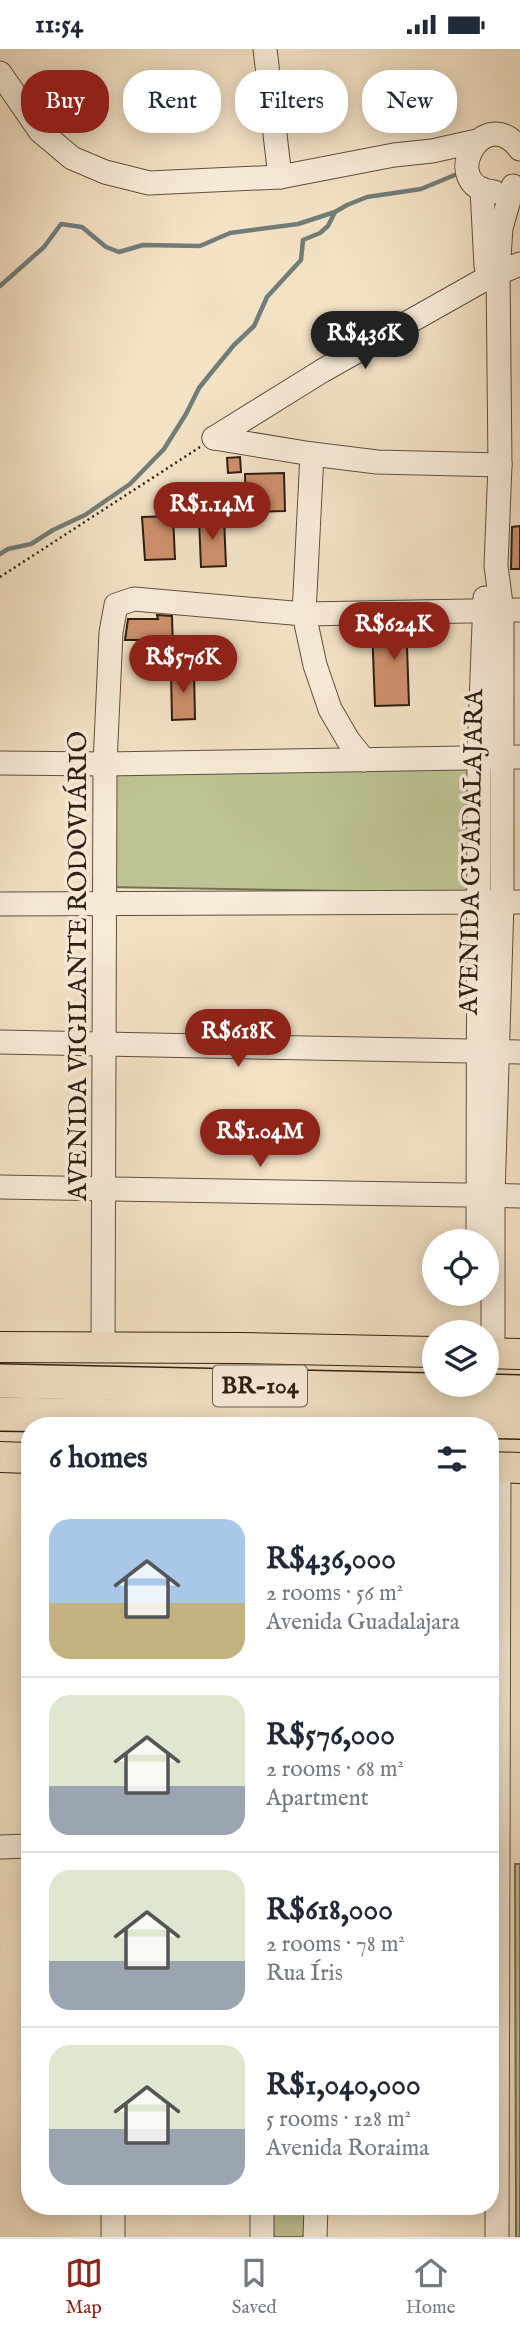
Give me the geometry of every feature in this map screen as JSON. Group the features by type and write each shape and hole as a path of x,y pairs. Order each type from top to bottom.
{"highway":[{"name":"BR-104","path":"0,1381 520,1392"},
{"name":"BR-104","path":"0,1414 195,1417"},
{"name":"BR-104","path":"499,1422 520,1422"}],"main road":[{"path":"0,1347 422,1352"},
{"path":"0,1457 21,1458"}],"street":[{"path":"265,49 279,177"},
{"path":"0,73 40,131 72,158 137,181 160,183 279,177 394,155 432,151 520,129"},
{"path":"516,182 498,192 482,189 470,178 467,170 468,154 485,138 508,138 520,149"},
{"path":"432,151 467,170"},
{"path":"480,1229 498,1053 500,902 479,757 502,611 492,465 502,271 501,228 516,182"},
{"path":"482,189 502,271"},
{"path":"214,438 321,371 502,271"},
{"path":"214,438 312,454 377,461 492,465"},
{"path":"312,454 304,614 315,665 330,709 348,740 364,760"},
{"name":"AVENIDA VIGILANTE RODOVIÁRIO","path":"103,1348 103,905 105,764 113,613 116,604 134,599 304,614"},
{"path":"304,614 502,611"},
{"name":"AVENIDA GUADALAJARA","path":"500,902 511,757 502,611"},
{"path":"0,763 105,764 511,757"},
{"path":"0,904 500,902"},
{"path":"0,1042 498,1053"},
{"path":"0,1187 520,1196"},
{"path":"485,1196 492,1320"},
{"path":"499,2173 509,1855 503,1675 503,1468"},
{"path":"0,1847 21,1846"},
{"path":"113,2215 113,2237"},
{"path":"262,2215 262,2237"},
{"path":"316,2215 316,2237"},
{"path":"497,2237 498,2215"}],"path":[{"path":"0,577 214,438"}],"green space":[{"path":"110,760 472,769 472,893 105,887"},
{"path":"515,1864 520,1864 520,2237 516,2237"},
{"path":"272,2215 310,2215 303,2237 274,2237"}],"building":[{"path":"240,457 241,472 228,473 227,458"},
{"path":"284,473 285,511 246,512 245,474"},
{"path":"173,516 175,559 145,560 142,517"},
{"path":"224,518 226,566 201,567 199,519"},
{"path":"520,526 520,569 511,569 512,527"},
{"path":"157,615 172,616 173,651 147,651 147,640 125,640 128,619 158,619"},
{"path":"428,626 429,646 407,646 409,705 375,706 372,627"},
{"path":"171,671 194,671 195,719 172,720"}],"waterway":[{"path":"0,554 8,549 31,544 85,515 130,484 164,449 199,388 234,345 254,326 267,297 301,260 303,240 320,233 328,226 335,212 367,197 421,189 462,172"},
{"path":"0,286 44,247 61,224 82,227 106,247 119,252 143,245 200,246 230,233 298,224 335,212"}]}
